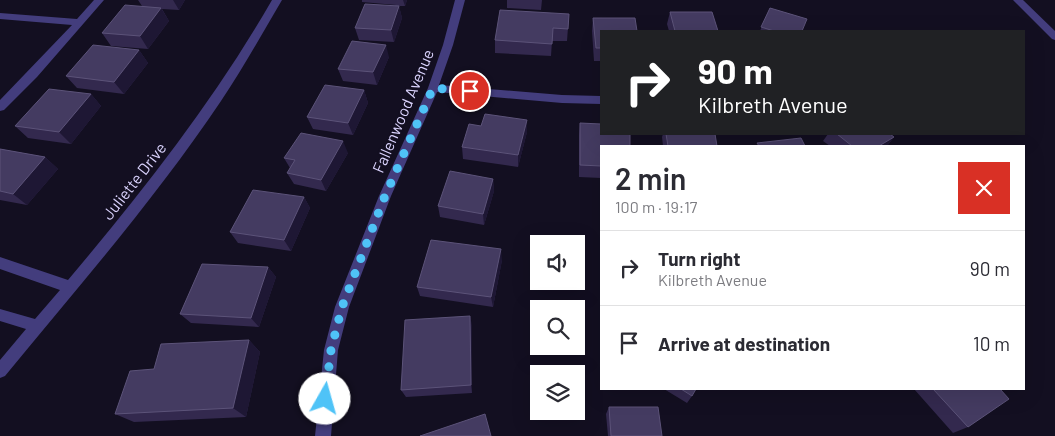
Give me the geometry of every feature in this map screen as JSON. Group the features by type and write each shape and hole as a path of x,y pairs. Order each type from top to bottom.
{"street":[{"path":"0,106 34,74 99,0"},
{"name":"Juliette Drive","path":"0,371 141,200 222,91 277,0"},
{"name":"Fallenwood Avenue","path":"324,436 325,399 331,350 342,307 385,196 433,88 448,45 460,0"},
{"path":"1018,0 1055,37"},
{"path":"0,16 78,22"},
{"path":"433,88 562,99 600,100"},
{"path":"0,263 70,287"},
{"path":"0,315 37,326"}],"building":[{"path":"365,4 399,6 391,30 355,28"},
{"path":"125,5 161,8 140,36 102,33"},
{"path":"770,8 807,19 802,30 771,30 761,27"},
{"path":"500,10 569,14 568,29 553,28 552,44 495,40"},
{"path":"670,12 712,12 718,30 675,30"},
{"path":"593,18 635,18 637,30 600,30 600,48 596,48"},
{"path":"352,41 386,45 373,72 338,69"},
{"path":"93,45 139,50 114,82 66,76"},
{"path":"325,85 364,90 348,123 307,117"},
{"path":"49,89 91,94 59,132 15,126"},
{"path":"485,114 527,120 518,155 462,147 469,124 481,126"},
{"path":"580,123 600,124 600,135 630,135 630,145 600,145 600,166 580,165"},
{"path":"301,133 343,141 321,180 287,173 295,160 284,158"},
{"path":"666,135 715,135 717,145 668,145"},
{"path":"838,135 891,135 894,137 881,145 851,145"},
{"path":"801,138 804,145 758,145 757,143"},
{"path":"0,149 45,157 13,194 0,191"},
{"path":"450,171 493,179 483,214 438,206"},
{"path":"253,190 304,197 284,240 230,232"},
{"path":"431,240 501,249 491,297 417,287"},
{"path":"202,264 268,267 251,318 180,314"},
{"path":"470,316 471,385 401,390 405,320"},
{"path":"249,340 233,408 115,414 130,371 154,369 161,344"},
{"path":"683,390 695,390 692,396"},
{"path":"934,390 1001,390 1009,399 968,427"},
{"path":"609,407 658,407 662,436 611,436"},
{"path":"485,414 491,436 420,436"}],"route":[{"path":"325,399 331,350 342,307 385,196 433,88 470,91"}]}
